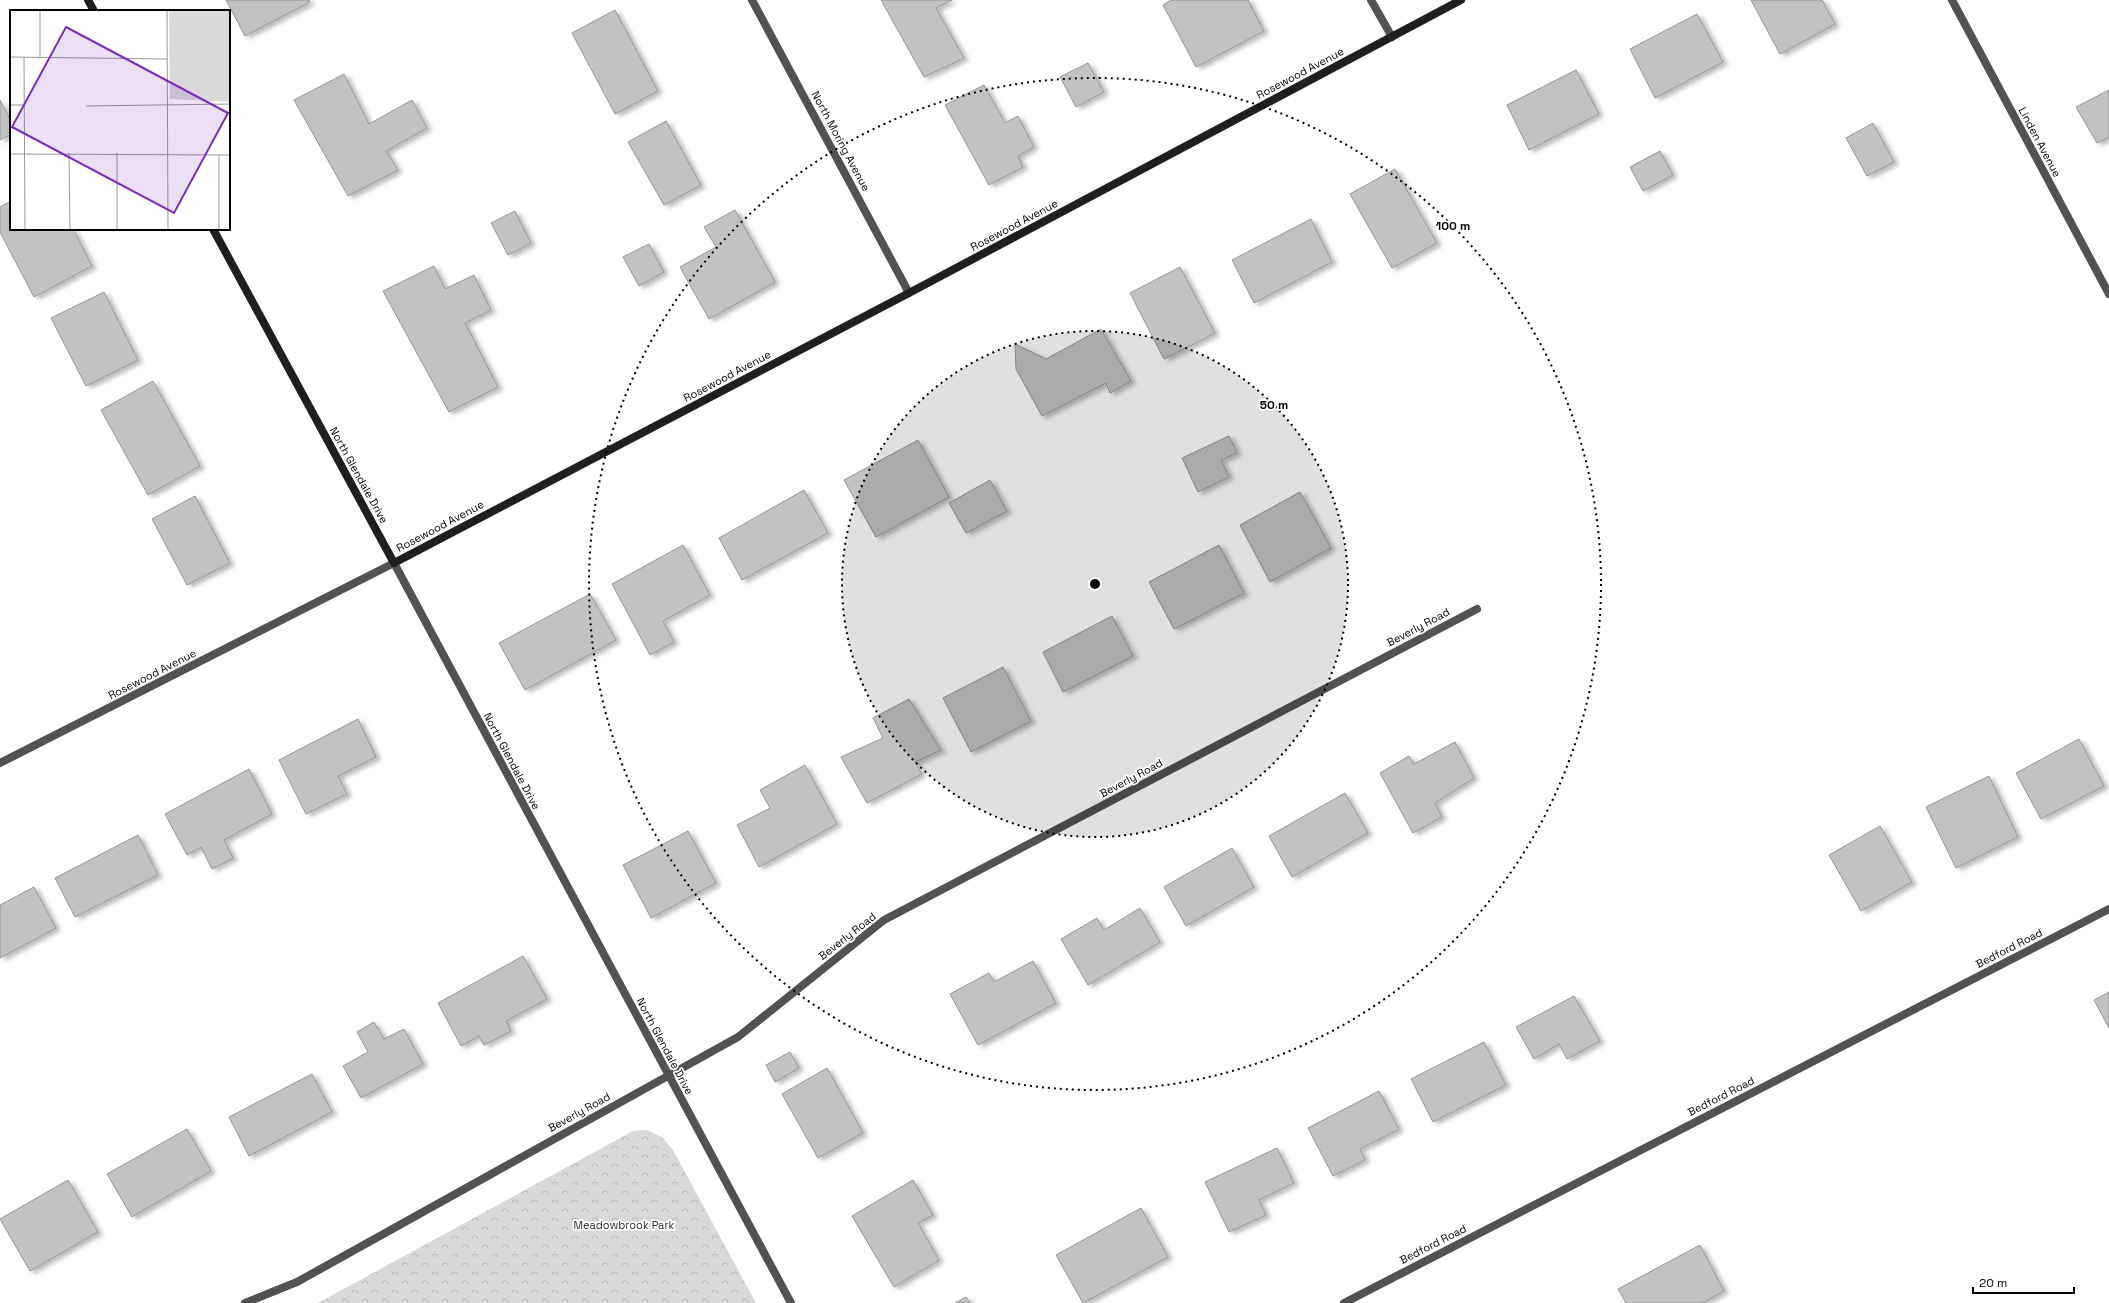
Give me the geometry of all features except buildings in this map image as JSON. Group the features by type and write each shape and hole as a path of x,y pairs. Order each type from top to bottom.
{"street":[{"path":"88,0 93,10"},
{"name":"North Moring Avenue","path":"752,0 909,293"},
{"path":"1371,0 1392,38"},
{"name":"Rosewood Avenue","path":"0,763 394,563 909,293 1392,38 1461,0"},
{"name":"Linden Avenue","path":"1952,0 2106,283 2109,294"},
{"name":"North Glendale Drive","path":"214,230 791,1303"},
{"name":"Beverly Road","path":"245,1303 297,1282 738,1037 884,920 1477,609"},
{"name":"Bedford Road","path":"1344,1303 2109,909"}],"green space":[{"name":"Meadowbrook Park","path":"646,1130 662,1137 673,1150 756,1303 318,1303 633,1131"}]}
